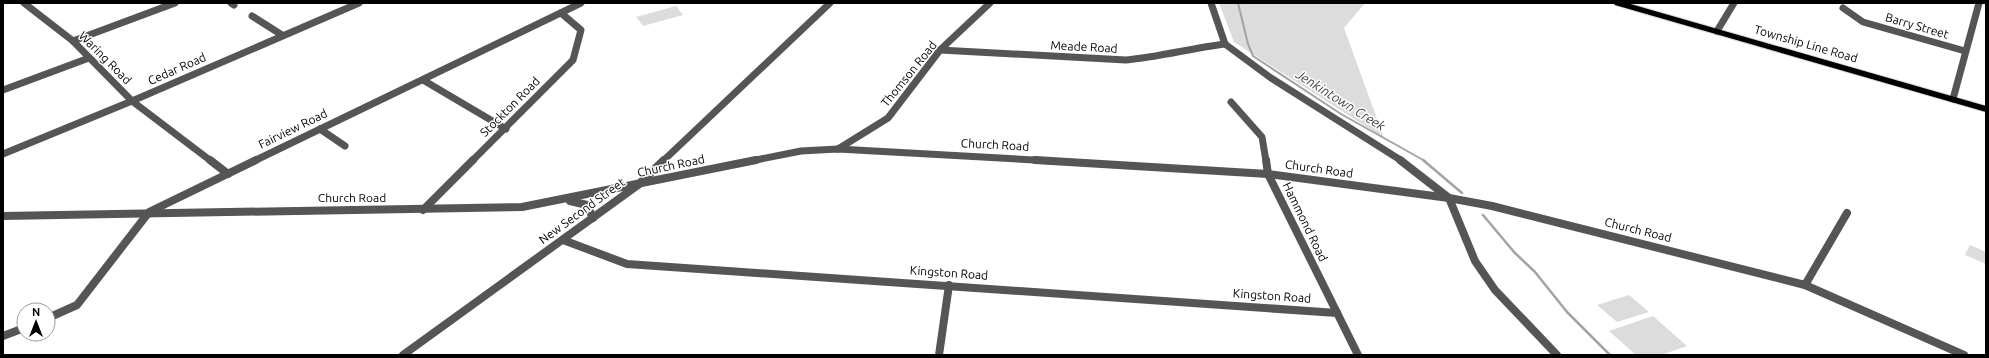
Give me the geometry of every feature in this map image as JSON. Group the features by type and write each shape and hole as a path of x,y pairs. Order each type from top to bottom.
{"main road":[{"name":"Township Line Road","path":"1618,3 1986,109"}],"street":[{"name":"Waring Road","path":"24,3 73,41 132,101 228,174"},
{"path":"73,41 175,3"},
{"name":"Cedar Road","path":"3,154 132,101 359,3"},
{"name":"Fairview Road","path":"56,314 78,304 149,212 581,3"},
{"name":"New Second Street","path":"404,355 638,185 830,3"},
{"name":"Thomson Road","path":"838,149 888,118 940,50 990,3"},
{"path":"1211,3 1226,44 1271,78 1409,166 1449,198 1475,261 1491,284 1557,355"},
{"path":"1717,31 1734,3"},
{"path":"1953,99 1979,3"},
{"name":"Barry Street","path":"1843,8 1863,22 1965,51"},
{"name":"Stockton Road","path":"423,210 506,129 573,60 581,30 561,13"},
{"path":"252,16 282,36"},
{"name":"Meade Road","path":"940,50 1126,60 1148,58 1186,49 1226,44"},
{"path":"3,90 89,58"},
{"path":"423,80 506,129"},
{"name":"Hammond Road","path":"1231,102 1262,137 1268,174 1358,355"},
{"path":"320,129 345,146"},
{"name":"Church Road","path":"3,216 149,212 423,210 522,207 564,200 801,151 838,149 1268,174 1449,198 1492,206 1805,285 1964,355"},
{"path":"564,200 582,202 587,205 593,218"},
{"path":"1805,285 1847,213"},
{"name":"Kingston Road","path":"563,240 627,264 949,285 1337,313"},
{"path":"939,355 949,285"}],"shaded area":[{"path":"1219,3 1365,3 1344,28 1384,138 1234,42"},
{"path":"676,6 683,15 643,26 636,17"},
{"path":"1970,245 1986,252 1986,264 1965,255"},
{"path":"1629,295 1649,312 1617,322 1597,305"},
{"path":"1653,316 1687,346 1661,355 1636,355 1609,331"}],"waterway":[{"name":"Jenkintown Creek","path":"1238,3 1248,44 1253,56 1341,114 1425,161"},
{"name":"Jenkintown Creek","path":"1423,160 1462,193"},
{"name":"Jenkintown Creek","path":"1483,215 1514,252 1535,272 1567,312 1610,355"}]}
